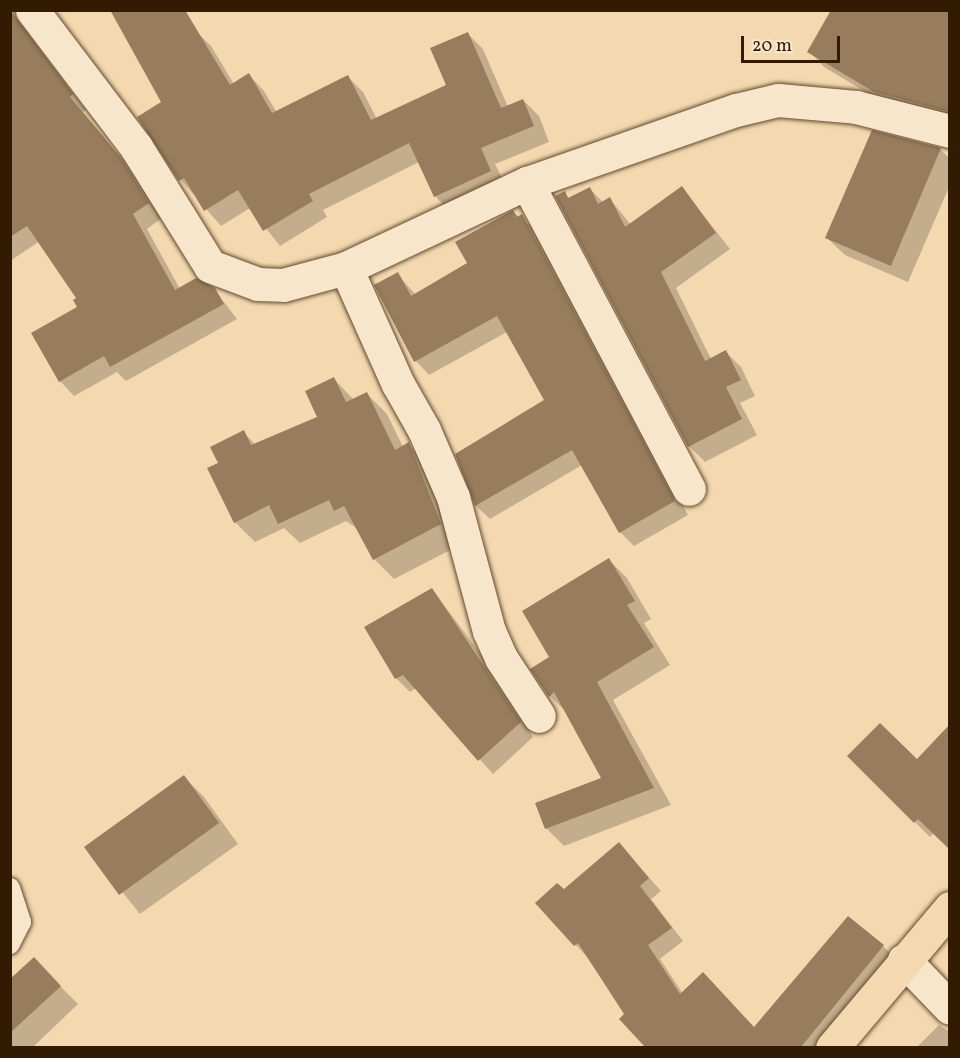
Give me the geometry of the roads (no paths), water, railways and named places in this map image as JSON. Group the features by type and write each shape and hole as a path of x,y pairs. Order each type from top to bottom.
{"main road":[{"path":"832,1047 950,908"}],"street":[{"path":"32,10 136,147 210,266 258,284 283,285 346,268 527,183 736,110 778,100 856,107 950,131"},
{"path":"527,183 689,489"},
{"path":"346,268 398,384 424,430 453,497 489,631 501,658 539,716"},
{"path":"904,960 950,1008"}],"lane":[{"path":"10,888 21,922 10,944"}]}
